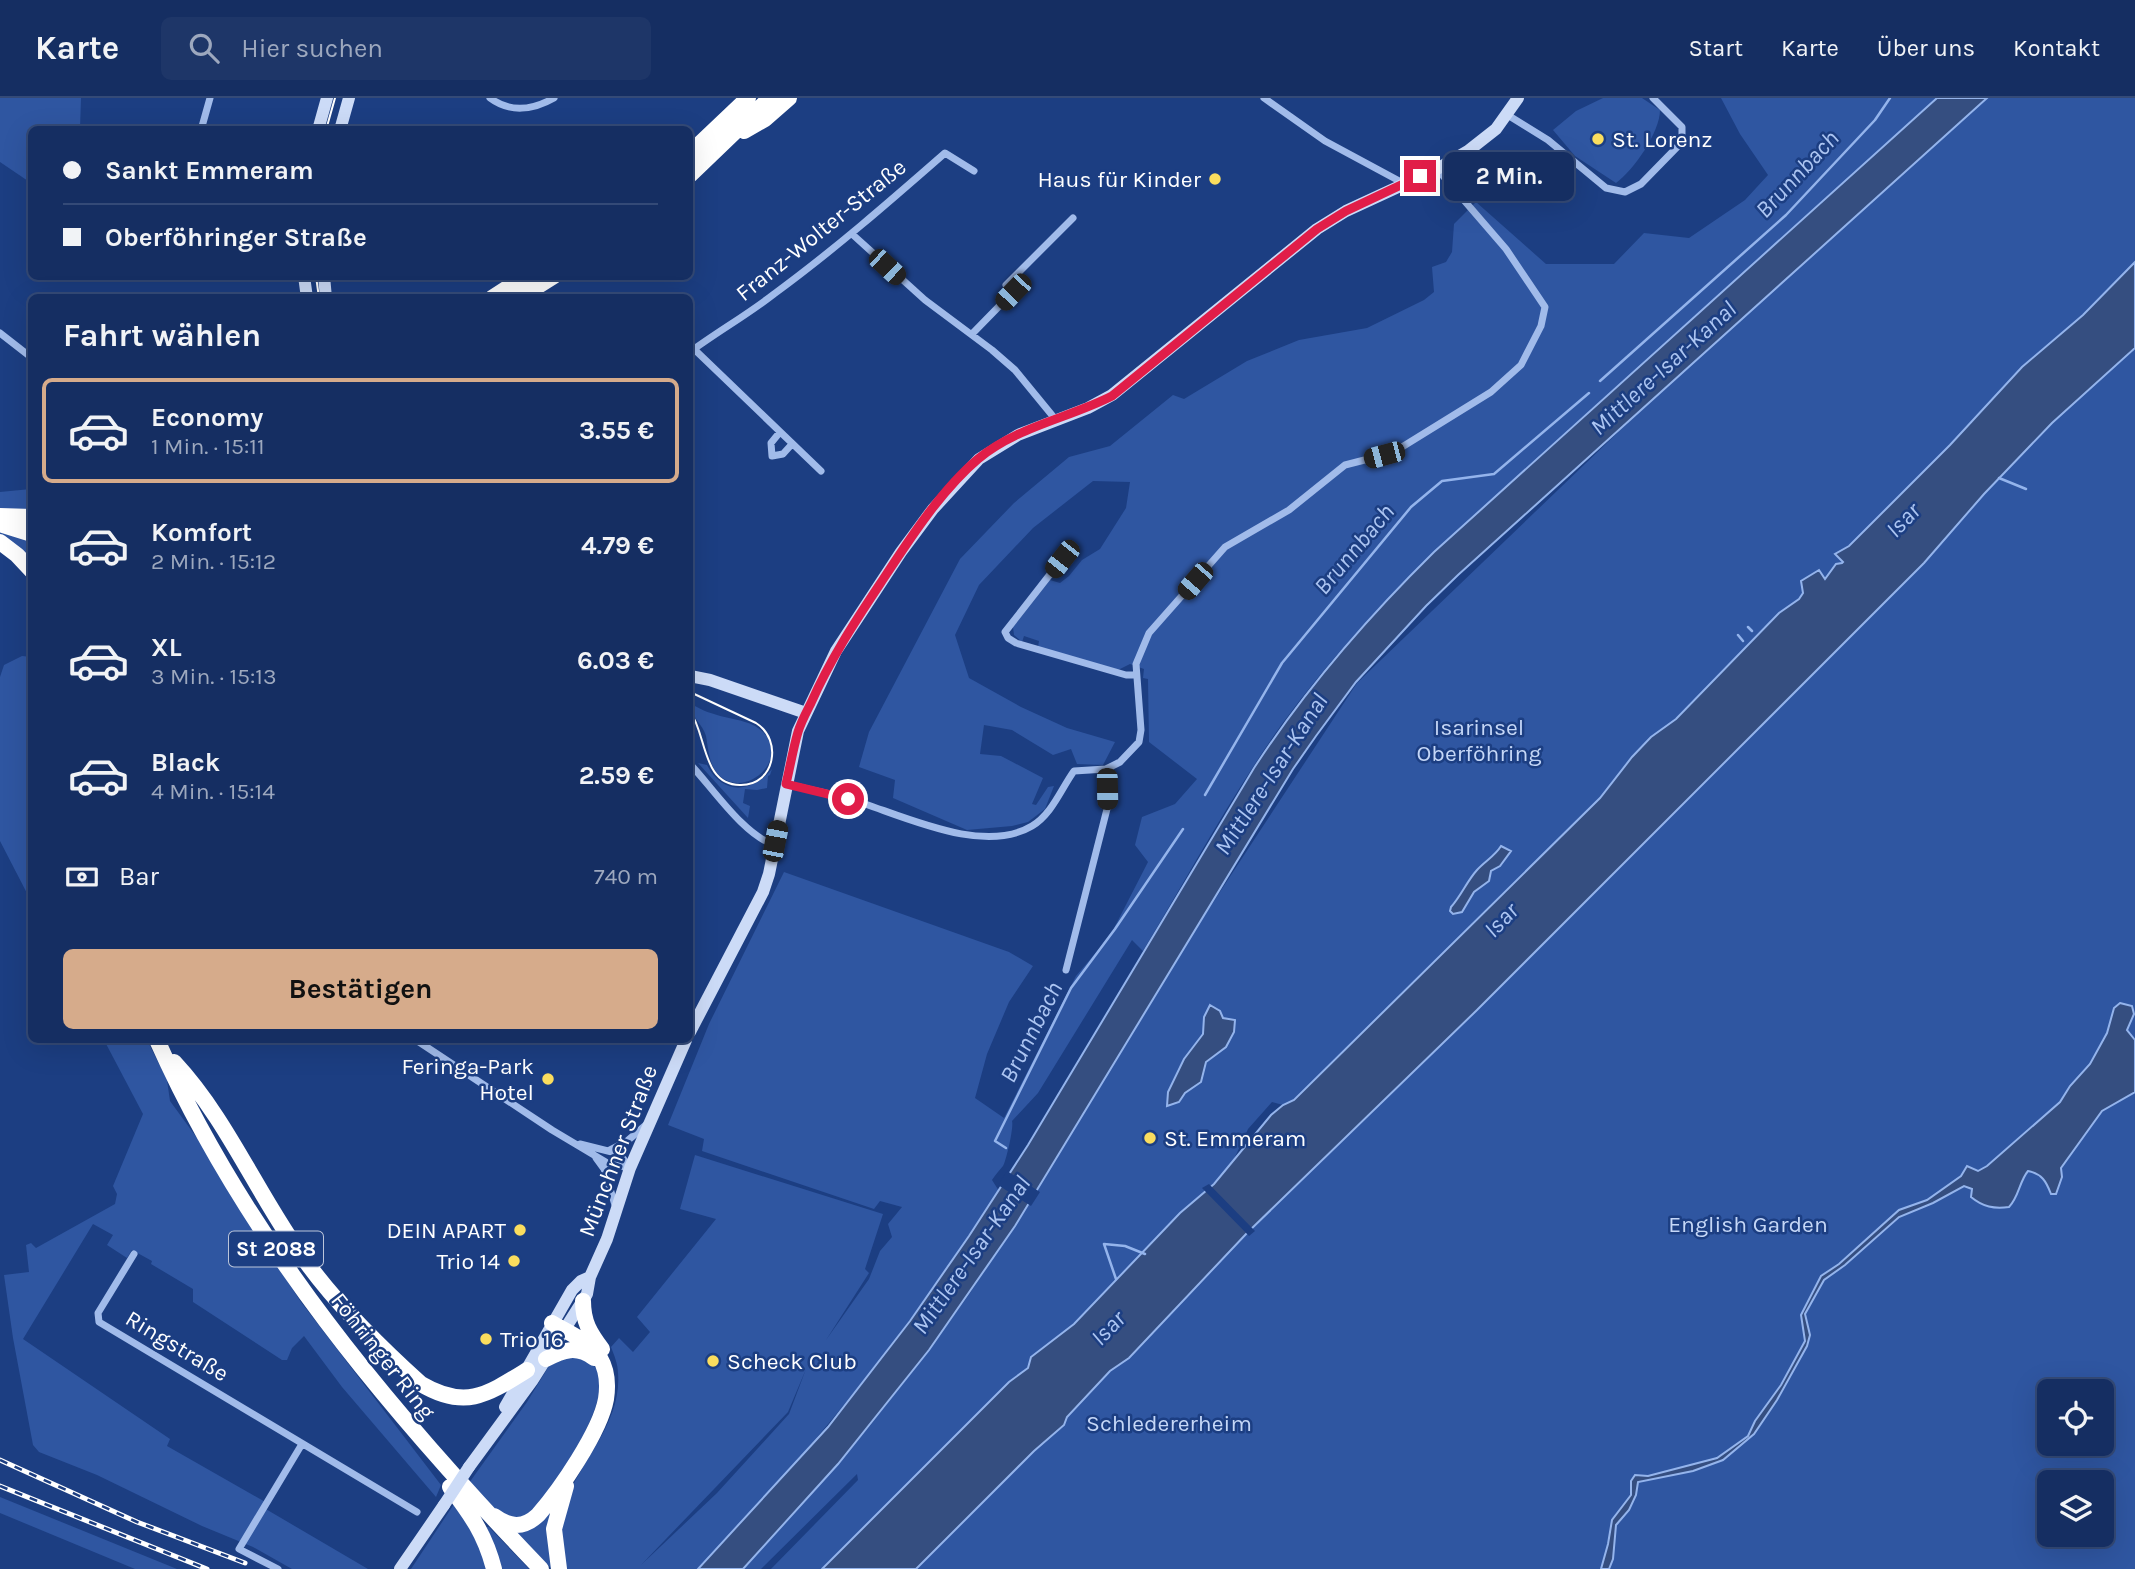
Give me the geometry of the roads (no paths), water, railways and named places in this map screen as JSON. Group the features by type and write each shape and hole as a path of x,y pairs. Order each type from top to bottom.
{"highway":[{"path":"693,150 748,98"},
{"path":"693,172 770,98"},
{"path":"723,143 765,119 789,98"},
{"path":"498,294 520,280"},
{"path":"526,294 548,280"},
{"path":"0,516 28,517"},
{"path":"0,524 28,533"},
{"path":"0,542 28,566"},
{"path":"159,1043 187,1075 219,1122 307,1264 350,1314 421,1384 451,1397 479,1397 527,1370"},
{"name":"Föhringer Ring","path":"159,1043 205,1133 244,1201 308,1297 416,1435 541,1569"},
{"path":"578,1296 589,1334 611,1360 616,1382 606,1416 598,1422"},
{"path":"481,1507 511,1525 531,1522 572,1469 598,1422 606,1400 607,1381 604,1367 599,1355 559,1327"},
{"path":"546,1359 563,1351 578,1350 590,1354 604,1367"},
{"path":"416,1435 433,1464 476,1521 487,1543 495,1569"},
{"path":"559,1569 554,1529 572,1469"}],"main road":[{"path":"319,126 327,98"},
{"path":"341,126 349,98"},
{"path":"693,1026 763,892 798,731 806,713 836,651 901,552 933,509 979,458 1018,435 1112,396 1317,229 1346,211 1437,169 1483,141 1496,129 1518,98"},
{"path":"693,668 702,671 710,680"},
{"path":"693,677 806,713"},
{"name":"Münchner Straße","path":"493,1433 527,1370 578,1296 590,1286 590,1278 630,1168 684,1043"},
{"name":"Münchner Straße","path":"400,1569 546,1359 559,1327"}],"street":[{"path":"202,126 210,98"},
{"path":"489,98 505,107 522,109 538,106 554,98"},
{"path":"1264,98 1325,141 1403,183"},
{"path":"1506,114 1548,140 1606,188 1625,192 1641,184 1682,142 1682,127 1653,98"},
{"name":"Franz-Wolter-Straße","path":"693,350 751,311 852,234 946,153 974,172"},
{"path":"786,784 848,799 940,827 981,836 1000,836 1033,825 1045,815 1074,771 1106,769 1120,762 1139,742 1141,730 1136,664 1149,632 1225,547 1289,510 1345,465 1384,455 1402,447 1491,392 1521,365 1541,326 1545,307 1506,249 1437,169"},
{"path":"972,334 1013,292 1006,285 1073,218"},
{"path":"852,234 904,283 1015,370 1056,420"},
{"path":"0,333 28,355"},
{"path":"20,348 28,349"},
{"path":"693,352 821,471"},
{"path":"780,432 771,443 772,456 783,454 792,444"},
{"path":"1062,559 1005,632 1008,638 1016,643 1126,675 1136,675"},
{"path":"693,767 748,830 775,845"},
{"path":"1066,970 1107,809 1106,769"},
{"path":"420,1043 543,1125 609,1164 630,1168"},
{"path":"610,1150 626,1142 653,1119"},
{"path":"577,1144 620,1154 630,1168"},
{"path":"594,1155 604,1169 616,1212"},
{"name":"Ringstraße","path":"134,1254 99,1312 99,1322 417,1513"},
{"path":"278,1569 239,1549 302,1444"}],"water":[{"name":"Mittlere-Isar-Kanal","path":"1937,98 1987,98 1458,575 1356,682 1293,769 1015,1226 929,1350 838,1464 743,1569 698,1569 828,1427 910,1321 1028,1145 1254,768 1294,710 1338,655 1434,552"},
{"name":"Isar","path":"2135,262 2135,348 2052,423 1984,494 1924,563 1477,1010 1247,1233 1129,1358 1110,1371 1067,1417 1064,1425 1034,1451 916,1569 822,1569 1009,1382 1028,1368 1031,1357 1074,1324 1180,1213 1214,1184 1271,1115 1294,1100 1600,798 1651,737 1676,719 1779,613 1799,599 1803,593 1801,581 1819,570 1825,579 1836,564 1842,563 1835,554 1849,546 1950,445 2022,367 2083,315"},
{"path":"1501,846 1511,851 1500,866 1491,871 1489,881 1474,892 1462,912 1453,914 1451,907 1470,879"},
{"path":"2120,1003 2132,1006 2134,1014 2127,1030 2135,1040 2135,1092 2102,1111 2061,1168 2062,1177 2056,1194 2051,1194 2040,1176 2028,1171 2009,1207 1984,1205 1971,1197 1972,1189 1964,1186 1899,1217 1824,1280 1805,1314 1810,1335 1807,1346 1777,1400 1754,1434 1723,1460 1693,1471 1638,1482 1629,1510 1616,1525 1613,1559 1609,1569 1601,1569 1612,1520 1631,1495 1631,1481 1635,1475 1648,1476 1717,1458 1748,1436 1805,1341 1801,1315 1821,1276 1839,1264 1899,1210 1927,1200 1961,1176 1967,1166 1978,1171 1987,1166 2060,1102 2090,1064 2107,1033 2114,1008"},
{"path":"1210,1005 1220,1011 1223,1018 1235,1020 1234,1032 1226,1047 1206,1062 1201,1082 1185,1093 1179,1102 1167,1106 1168,1092 1184,1059 1203,1034 1204,1017"}],"waterway":[{"name":"Brunnbach","path":"1600,381 1786,215 1875,120 1890,98"},
{"name":"Brunnbach","path":"1205,795 1282,663 1411,507 1442,481 1494,474 1589,393"},
{"path":"1999,478 2026,489"},
{"path":"1748,627 1752,631"},
{"path":"1738,635 1743,641"},
{"name":"Brunnbach","path":"1006,1148 995,1141 1071,988 1183,829"},
{"name":"Brunnbach","path":"1116,1279 1104,1244 1125,1246 1145,1254"}],"tram line":[{"path":"327,126 335,98"},
{"path":"317,280 318,294"},
{"path":"693,693 756,723 765,731 772,750 768,770 753,783 741,785 728,783 719,777 707,757 693,717"}],"railway":[{"path":"0,1460 137,1522 245,1563"},
{"path":"0,1486 207,1569"}],"place":[{"name":"St. Lorenz","path":"1598,139"},
{"name":"Haus für Kinder","path":"1215,179"},
{"name":"Feringa-Park Hotel","path":"548,1079"},
{"name":"St. Emmeram","path":"1150,1138"},
{"name":"DEIN APART","path":"520,1230"},
{"name":"Trio 14","path":"514,1261"},
{"name":"Trio 16","path":"486,1339"},
{"name":"Scheck Club","path":"713,1361"}],"park label":[{"name":"Isarinsel Oberföhring","path":"1479,740"},
{"name":"English Garden","path":"1748,1224"},
{"name":"Schledererheim","path":"1169,1423"}]}
